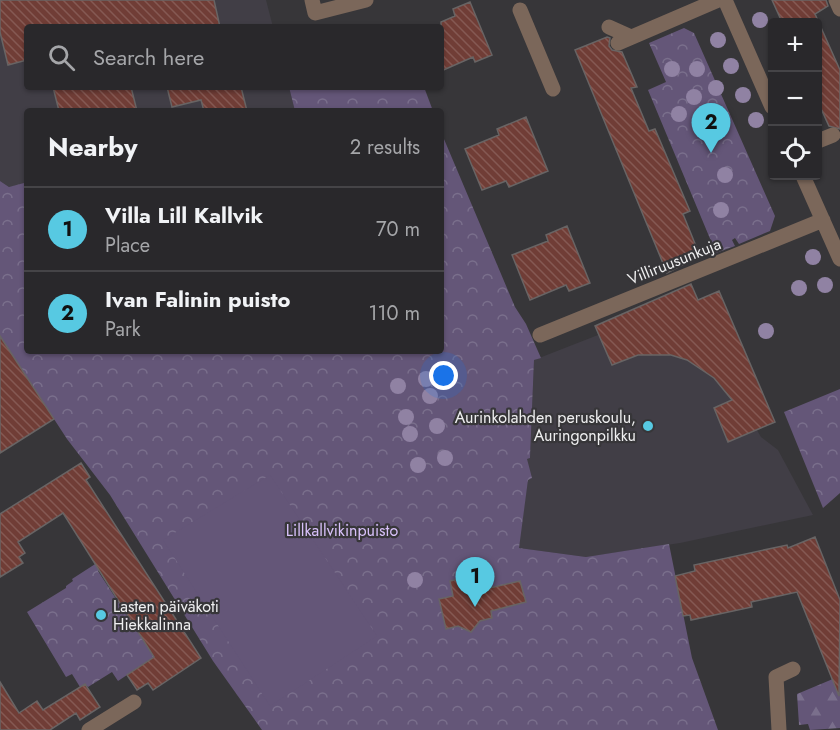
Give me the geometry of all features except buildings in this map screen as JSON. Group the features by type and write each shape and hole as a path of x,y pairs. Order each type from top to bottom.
{"street":[{"path":"313,7 366,0"},
{"path":"836,0 840,9"},
{"path":"609,27 624,40 726,1 768,98"},
{"path":"520,10 553,89"},
{"path":"822,139 833,135"},
{"path":"805,180 840,259"},
{"name":"Villiruusunkuja","path":"540,335 823,220"},
{"path":"779,730 776,677 793,669"},
{"path":"89,730 134,702"}],"shaded area":[{"path":"0,0 266,0 272,24 24,24 24,90 290,90 294,108 24,108 24,184 9,187 0,181"},
{"name":"Aurinkolahden peruskoulu, Auringonpilkku","path":"675,291 761,437 778,450 813,515 680,543 586,557 518,548 528,480 527,459 530,458 534,360 598,335 595,326"}],"green space":[{"path":"684,28 694,33 775,216 770,231 739,244 735,238 732,240 735,246 716,253 648,90 666,82 649,43"},
{"path":"290,90 425,90 432,108 294,108"},
{"name":"Lillkallvikinpuisto","path":"444,139 515,307 526,324 541,358 534,360 530,458 527,459 532,478 528,480 519,548 586,557 669,544 692,658 718,730 262,730 213,661 110,495 67,439 0,336 0,181 9,187 24,183 24,354 444,354"},
{"path":"840,389 840,493 823,508 784,412"},
{"path":"270,475 377,636 270,706 163,540"},
{"path":"103,559 108,565 98,571 154,657 118,681 112,672 88,687 85,684 80,687 72,674 66,677 27,612 66,588 73,581 72,579"},
{"path":"840,676 840,728 810,730 808,724 799,725 797,694"}],"place":[{"name":"Ivan Falinin puisto","path":"711,153"},
{"name":"Aurinkolahden peruskoulu, Auringonpilkku","path":"648,426"},
{"name":"Villa Lill Kallvik","path":"475,607"},
{"name":"Lasten päiväkoti Hiekkalinna","path":"101,615"}]}
